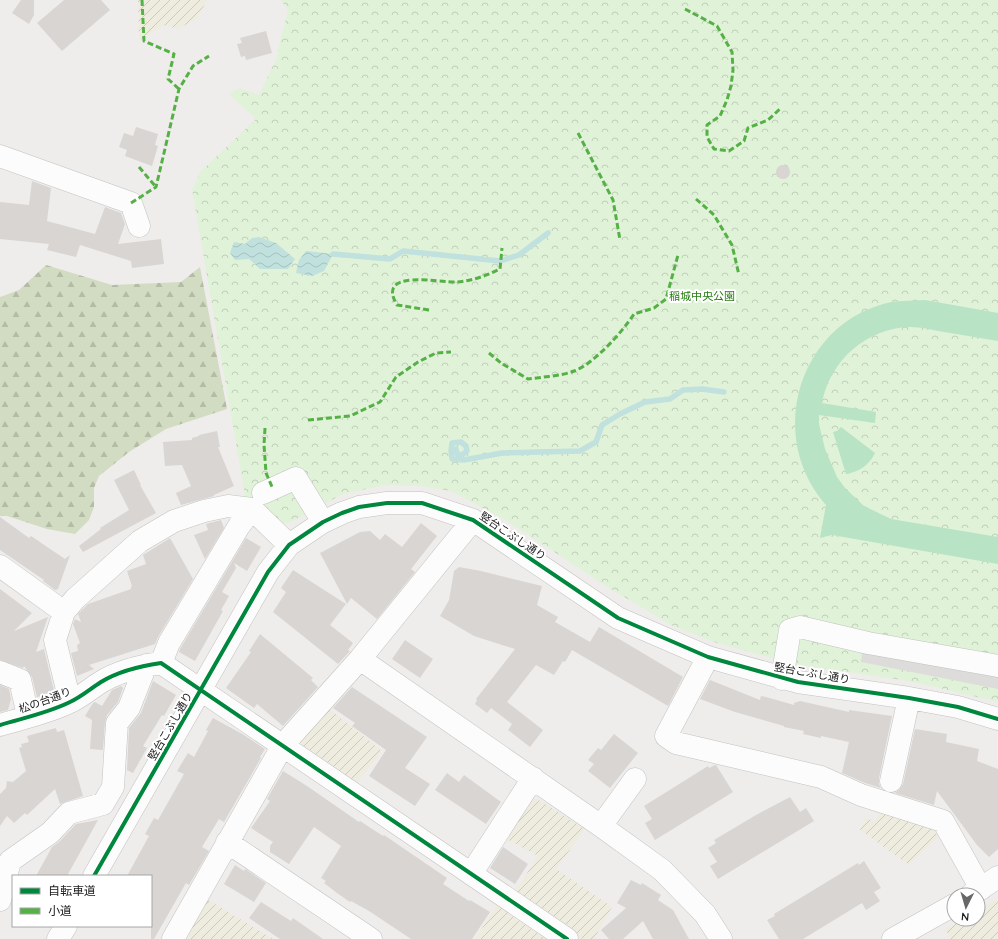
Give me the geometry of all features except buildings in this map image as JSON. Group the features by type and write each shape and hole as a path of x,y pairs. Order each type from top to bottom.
{"street":[{"path":"0,156 131,203 139,226"},
{"path":"0,900 10,860 50,833 70,813 103,804 112,787 117,723 129,708 154,664 169,643 238,526 258,501 296,478 322,522"},
{"path":"258,501 289,545"},
{"path":"70,702 55,640 64,612 75,598 140,542 174,521 204,511 258,501"},
{"name":"竪台こぶし通り","path":"95,875 268,572 289,545 322,522 360,507 387,503 422,503 473,520 618,618 708,657 782,679 958,707 998,719"},
{"path":"173,939 284,745 360,659 473,520"},
{"path":"0,566 64,612"},
{"path":"782,679 790,630 800,627 868,642 998,666"},
{"path":"708,657 666,736 676,743 821,777 860,795 943,821 984,887"},
{"path":"360,659 533,778 662,870 705,914 721,939"},
{"path":"154,664 200,690 284,745 470,874 567,939"},
{"name":"松の台通り","path":"0,725 70,702 101,682 121,672 154,664"},
{"path":"0,672 20,680 28,716"},
{"path":"891,781 909,698"},
{"path":"470,874 533,778"},
{"path":"601,826 635,779"},
{"path":"228,842 371,939"},
{"path":"893,939 946,909"},
{"path":"58,939 65,927"}],"shaded area":[{"path":"138,0 207,0 197,19 177,29 165,25 139,40"},
{"path":"863,648 998,673 998,689 861,662"},
{"path":"328,708 382,751 356,784 302,747 302,739"},
{"path":"528,799 537,799 585,829 556,869 612,907 594,939 582,939 515,892 538,856 505,838"},
{"path":"882,810 933,827 938,837 909,865 860,830 865,818 875,821"},
{"path":"205,898 273,939 190,939 187,929"},
{"path":"998,898 998,939 951,939 945,929 949,927 986,927 986,906"},
{"path":"497,905 546,939 475,939"}],"green space":[{"name":"稲城中央公園","path":"281,0 998,0 998,702 909,681 793,664 714,642 671,625 609,588 507,521 451,491 421,486 385,485 343,494 291,522 280,524 246,501 192,190 200,172 256,119 229,94 239,88 259,95 276,59 288,10"},
{"path":"46,265 112,285 181,282 200,267 227,409 166,429 129,452 99,476 94,488 94,507 89,520 75,534 47,529 7,516 0,516 0,297 19,290"},
{"path":"925,300 998,313 998,341 910,327 879,333 865,340 842,360 833,373 826,387 822,403 876,412 875,423 819,415 819,424 825,449 837,477 845,488 864,506 891,519 998,537 998,564 832,535 820,538 826,505 808,478 798,449 795,419 800,389 811,361 829,337 853,317 883,304 898,301"},
{"path":"841,427 875,453 864,467 846,474 833,432 837,431"}],"water":[{"path":"259,237 276,243 295,259 288,269 260,269 249,259 235,260 230,253 234,242 245,244 252,238"},
{"path":"306,251 333,254 324,271 312,276 296,273 299,260"}],"waterway":[{"path":"333,254 390,259 403,251 500,261 519,255 548,233"},
{"path":"456,449 457,454 462,455 467,451 466,446 461,442 452,443 452,459 464,460 502,453 580,451 596,442 602,425 620,414 645,402 670,399 683,390 702,389 724,392"}],"marked path":[{"path":"142,0 144,41 174,54 168,79 179,89"},
{"path":"685,9 717,26 732,52 733,70 727,100 720,116 707,125 707,137 714,149 729,151 744,141 748,128 768,120 781,108"},
{"path":"131,203 156,187 179,89 193,66 209,56"},
{"path":"578,133 613,200 620,240"},
{"path":"139,167 156,187"},
{"path":"696,199 714,215 732,245 739,275"},
{"path":"429,310 397,305 393,293 395,286 402,282 412,280 456,282 467,281 484,276 500,269 502,248"},
{"path":"489,353 501,363 528,379 564,374 582,367 590,362 607,346 623,329 634,314 654,308 666,299 678,255"},
{"path":"308,420 350,416 380,402 396,377 418,362 436,353 451,352"},
{"path":"265,428 264,445 266,473 273,489"}],"cycle path":[{"path":"95,875 268,572 289,545 323,522 359,507 387,503 422,503 473,520 618,618 708,657 798,682 909,698 958,707 998,719"},
{"path":"0,725 62,706 78,698 108,678 122,672 138,667 161,663 567,939"}]}
